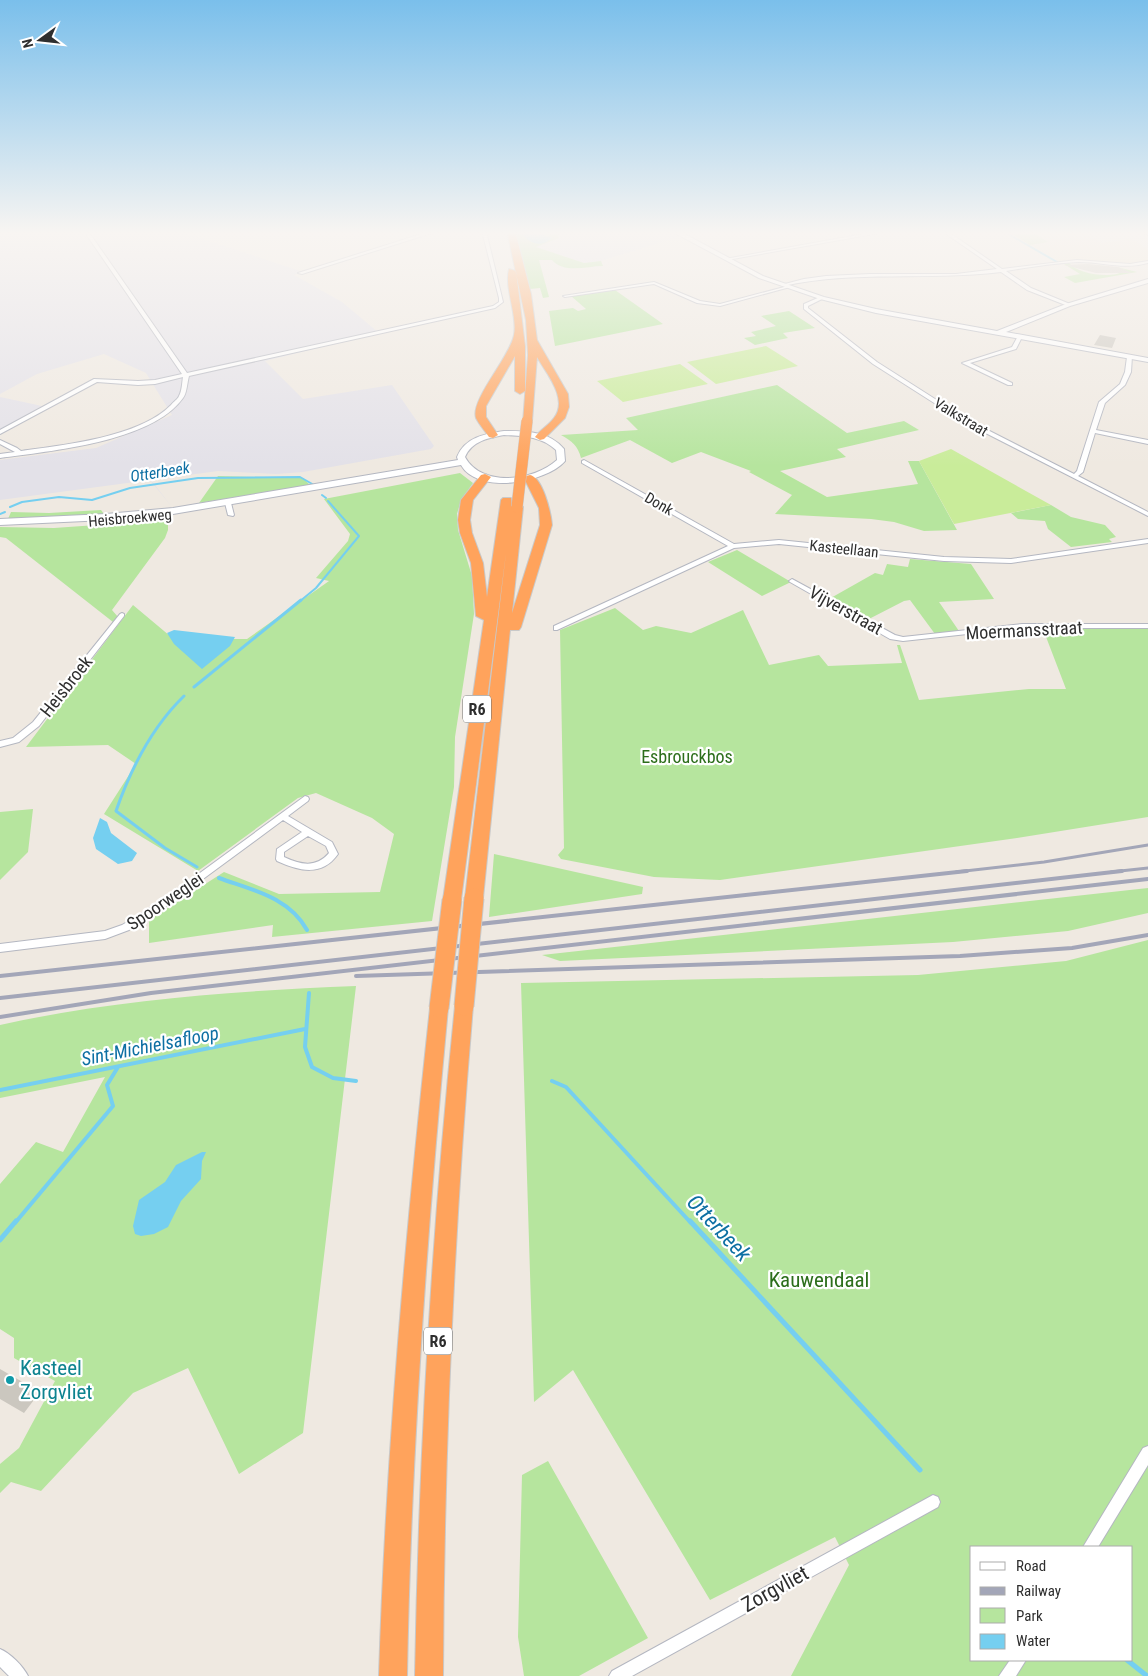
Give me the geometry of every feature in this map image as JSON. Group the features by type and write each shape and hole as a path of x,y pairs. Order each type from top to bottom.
{"highway":[{"name":"R6","path":"516,309 521,364 522,420"},
{"name":"R6","path":"429,1676 429,1551 434,1405 448,1170 474,898 504,642 512,503 532,338 528,309"},
{"path":"493,435 481,417 481,406 485,396 509,360 519,334"},
{"path":"532,338 563,394 564,407 560,418 540,437"},
{"path":"484,477 467,500 464,520 466,533 478,563 482,614 487,632"},
{"path":"504,642 513,631 523,593 546,525 545,508 530,478"},
{"name":"R6","path":"393,1676 395,1554 412,1282 439,1008 487,632 512,503"}],"main road":[{"path":"869,309 1148,360"},
{"path":"998,333 1057,309"},
{"path":"516,433 540,437 557,445 562,457 554,469 530,478 510,480 484,477 464,464 462,453 469,444 493,435 516,433"},
{"name":"Heisbroekweg","path":"0,522 106,521 230,508 464,464"}],"street":[{"path":"0,456 76,446 112,437 139,427 160,415 178,400 186,386 186,376 140,309"},
{"path":"0,432 86,383 96,380 138,383 186,376 476,309"},
{"name":"Valkstraat","path":"808,309 875,362 966,421 1148,514"},
{"path":"1010,384 965,363 1014,348 1020,337"},
{"path":"1074,476 1080,472 1102,402 1122,385 1128,372 1130,357"},
{"path":"1093,432 1148,442"},
{"path":"0,442 15,448 19,453"},
{"name":"Donk","path":"584,462 733,546"},
{"name":"Kasteellaan","path":"557,628 733,546 779,542 944,559 1011,561 1148,541"},
{"name":"Vijverstraat","path":"792,580 900,639"},
{"name":"Heisbroek","path":"0,744 16,740 36,724 122,615"},
{"name":"Moermansstraat","path":"900,639 1022,626 1148,626"},
{"name":"Spoorweglei","path":"0,948 105,935 120,931 134,924 213,868 305,799"},
{"path":"282,816 329,844 334,854 328,862 314,867 298,868 280,859 280,851 306,832"},
{"path":"1091,1546 1148,1453"},
{"name":"Zorgvliet","path":"617,1676 933,1502"},
{"path":"0,1656 20,1676"},
{"path":"1007,1676 1018,1661"}],"shaded area":[{"path":"0,309 351,309 379,333 265,361 303,399 392,385 434,446 431,449 303,472 276,474 218,471 151,480 172,507 150,480 0,500 0,460 96,448 172,415 146,373 104,354 37,374 0,394"},
{"path":"0,397 42,406 0,430"}],"green space":[{"path":"575,309 578,311 585,309 642,309 663,324 555,346 549,311"},
{"path":"789,311 815,328 783,333 788,338 755,345 744,338 756,336 751,332 776,326 761,316"},
{"path":"766,346 798,366 716,384 687,362"},
{"path":"680,364 708,384 623,402 597,381"},
{"path":"777,385 847,433 904,421 919,430 837,449 846,457 780,471 827,497 918,484 908,461 919,461 957,530 924,531 894,522 871,519 775,514 792,495 749,472 751,471 701,452 672,463 630,440 581,458 574,444 561,435 638,430 626,418"},
{"path":"951,449 1051,505 954,524 919,461"},
{"path":"460,473 473,483 461,500 457,514 458,530 472,576 474,614 455,737 454,787 432,921 272,937 273,925 149,943 149,920 224,872 279,894 380,892 394,834 372,818 316,793 298,798 198,871 104,814 136,764 108,745 26,747 133,605 201,662 232,639 247,639 329,581 316,578 348,541 350,534 324,499"},
{"path":"218,476 303,478 310,485 199,503"},
{"path":"1051,505 1071,517 1105,525 1116,537 1109,539 1112,542 1071,547 1048,529 1045,521 1018,519 1011,513"},
{"path":"101,510 104,514 8,519 11,512 49,513"},
{"path":"168,520 168,530 165,538 112,610 118,617 113,622 6,538 0,537 0,527 54,528"},
{"path":"737,550 791,582 762,596 708,562"},
{"path":"910,559 971,564 994,599 939,602 959,631 935,634 910,600 904,601 867,620 829,599 875,573 883,575 887,564 908,567"},
{"name":"Esbrouckbos","path":"615,608 643,630 656,626 691,633 743,610 769,665 819,655 828,666 902,663 897,645 900,645 919,700 1029,689 1066,689 1043,629 1148,628 1148,817 1017,838 720,880 654,877 561,859 558,855 564,848 560,630"},
{"path":"33,809 28,852 0,880 0,812"},
{"path":"494,854 643,887 642,894 489,917"},
{"path":"1148,888 1148,913 1068,931 953,942 560,961 542,955"},
{"name":"Kauwendaal","path":"1148,940 1148,1676 791,1676 849,1565 835,1537 710,1600 573,1370 534,1402 521,983 918,975 1066,961"},
{"path":"356,986 303,1433 239,1474 188,1368 133,1393 41,1491 11,1482 0,1493 0,1464 19,1448 55,1381 14,1358 14,1338 0,1329 0,1184 36,1142 63,1152 105,1077 0,1098 0,1025 88,1009 177,998"},
{"path":"548,1461 648,1638 579,1676 524,1676 518,1637 522,1475"}],"water":[{"path":"174,630 235,637 230,646 202,669 174,644 167,633"},
{"path":"100,818 107,822 111,833 137,853 132,861 118,864 96,849 93,838"},
{"path":"202,1152 206,1152 202,1161 201,1179 181,1201 168,1227 154,1234 141,1236 135,1234 133,1226 139,1200 165,1182 176,1165"}],"building":[{"path":"1100,335 1116,338 1112,348 1094,345"},
{"name":"Kasteel Zorgvliet","path":"0,1369 40,1392 24,1413 0,1399"}],"waterway":[{"name":"Otterbeek","path":"10,507 22,502 59,497 92,500 130,488 198,478 300,477 314,485"},
{"name":"Otterbeek","path":"322,495 326,498"},
{"name":"Otterbeek","path":"299,602 316,588 359,536 328,501"},
{"name":"Otterbeek","path":"0,514 5,512"},
{"name":"Otterbeek","path":"194,687 301,600"},
{"name":"Otterbeek","path":"184,696 172,708 143,749 128,779 116,811 165,848 197,867"},
{"name":"Otterbeek","path":"219,878 257,891 280,902 299,919 307,930"},
{"name":"Otterbeek","path":"309,993 305,1047 312,1067 333,1078 356,1081"},
{"name":"Sint-Michielsafloop","path":"0,1090 305,1029"},
{"path":"15,1223 113,1106 107,1085 118,1067"},
{"name":"Otterbeek","path":"552,1081 566,1087 691,1223"},
{"path":"0,1240 16,1221"},
{"name":"Otterbeek","path":"690,1221 920,1470"},
{"name":"Otterbeek","path":"1128,1661 1147,1676"}],"railway":[{"path":"956,872 1044,862 1148,845"},
{"path":"1111,872 1148,868"},
{"path":"0,976 967,871"},
{"path":"0,998 1122,871"},
{"path":"0,1017 151,993 1148,879"},
{"path":"356,976 960,956 1072,948 1148,935"}],"place":[{"name":"Kasteel Zorgvliet","path":"10,1380"}]}
